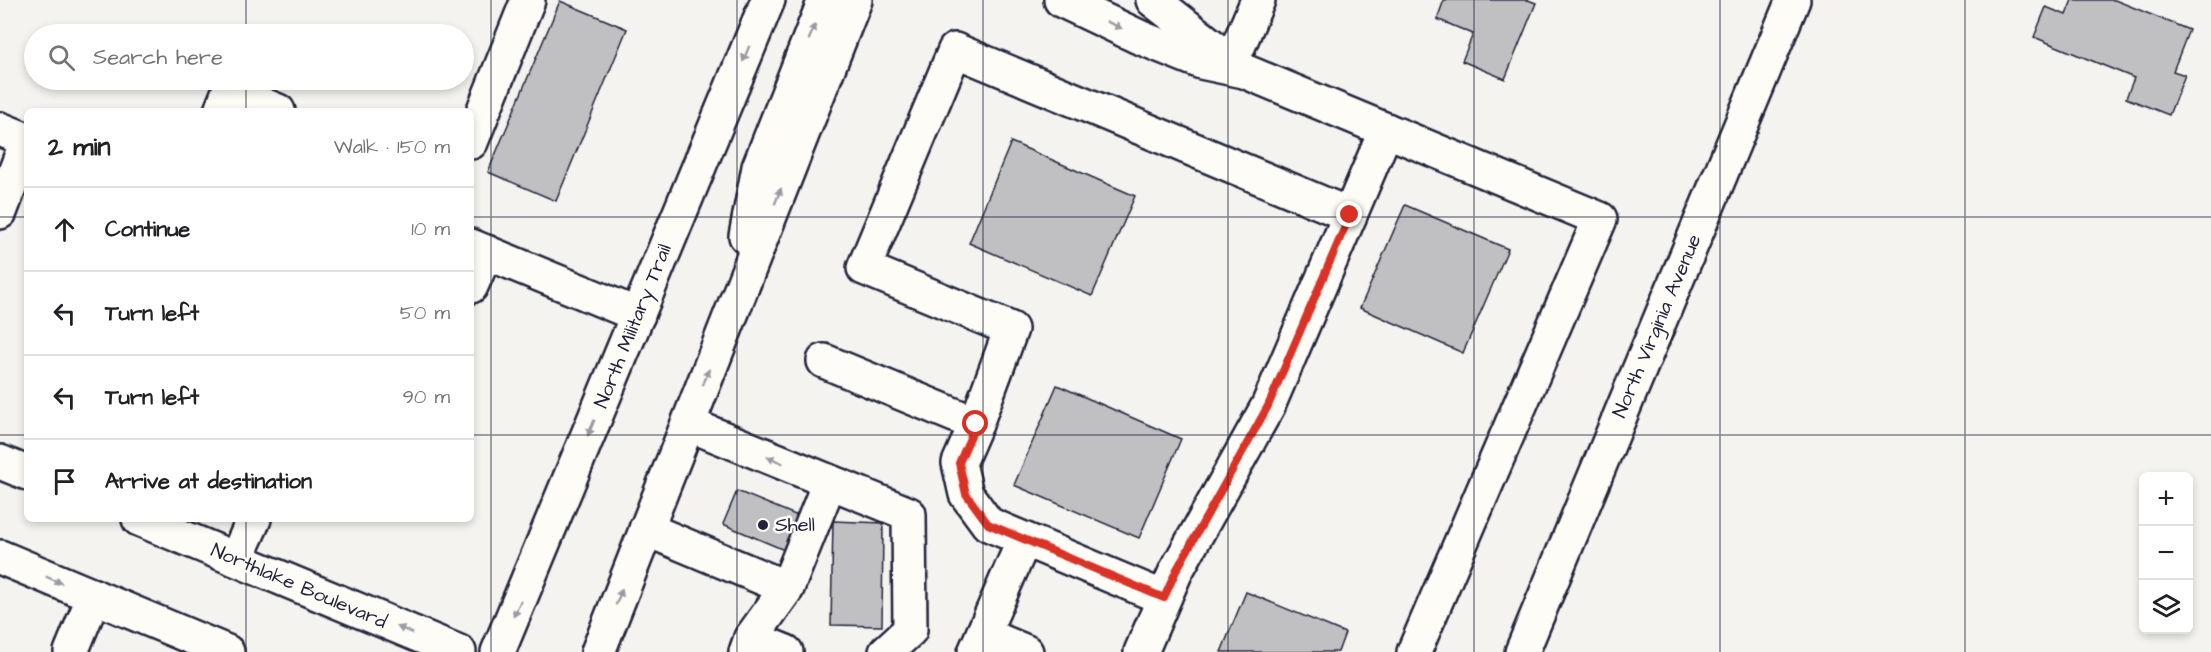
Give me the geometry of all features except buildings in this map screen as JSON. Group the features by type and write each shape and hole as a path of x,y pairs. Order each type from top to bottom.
{"main road":[{"path":"474,135 528,0"},
{"name":"North Military Trail","path":"498,652 768,0"},
{"path":"733,309 759,167 825,0"},
{"path":"598,652 855,0"},
{"path":"1061,0 1139,37 1201,62 1238,66"},
{"path":"1153,0 1238,66 1600,219 1413,652"},
{"path":"1238,66 1258,0"},
{"name":"North Virginia Avenue","path":"1522,652 1792,0"},
{"path":"1164,598 988,524 966,494 959,463 1011,329 864,268 955,50 1350,215"},
{"path":"221,108 229,91 271,108"},
{"path":"0,130 24,140"},
{"path":"1141,652 1176,571 1268,406 1386,130"},
{"path":"0,212 24,149"},
{"path":"474,270 478,249 638,315"},
{"path":"824,361 976,424"},
{"path":"688,424 909,514 910,630 886,652"},
{"path":"0,462 24,472"},
{"path":"786,652 748,645 787,588 829,483"},
{"name":"Northlake Boulevard","path":"146,522 459,652"},
{"path":"236,559 253,522"},
{"path":"646,530 787,588"},
{"path":"1024,540 979,643 1026,652"},
{"path":"0,557 226,652"},
{"path":"71,652 94,596"}],"place":[{"name":"Shell","path":"763,525"}],"route":[{"path":"976,424 959,463 966,494 988,524 1164,598 1176,571 1268,406 1350,215"}]}
